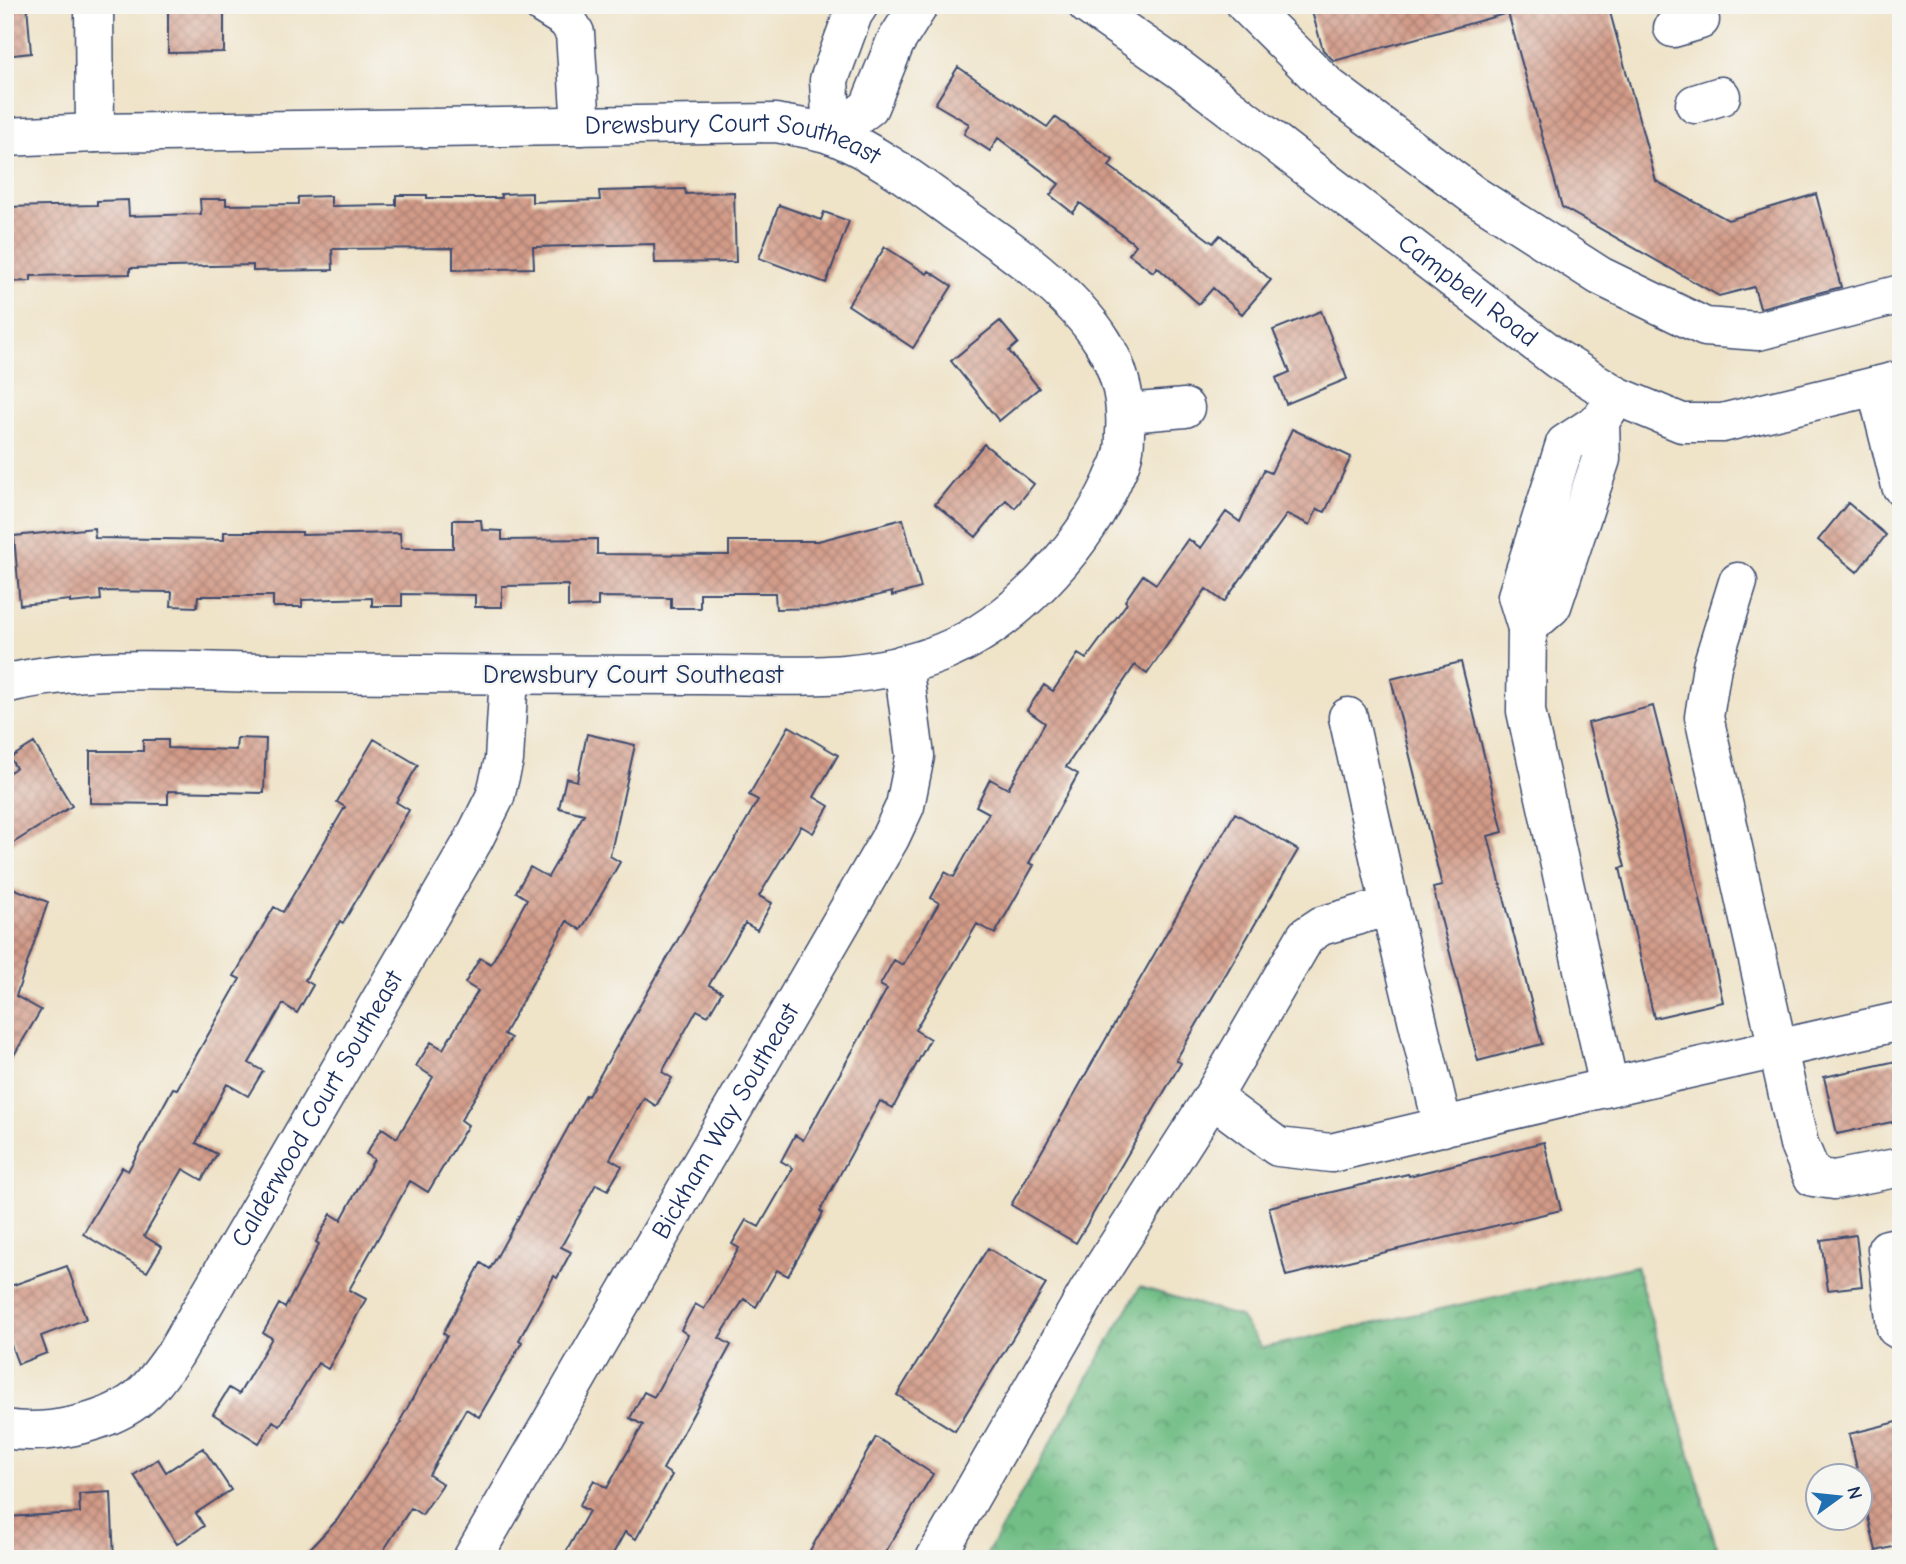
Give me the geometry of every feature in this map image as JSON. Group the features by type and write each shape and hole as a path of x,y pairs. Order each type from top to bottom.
{"street":[{"path":"94,5 95,133"},
{"path":"543,5 567,20 579,19 581,126"},
{"path":"832,135 829,80 853,14 859,5"},
{"path":"832,135 869,107 895,43 919,5"},
{"name":"Campbell Road","path":"1087,5 1192,78 1557,359 1608,409 1682,424 1722,423 1889,383"},
{"path":"1246,5 1329,87 1472,194 1600,276 1705,327 1758,331 1901,294"},
{"name":"Drewsbury Court Southeast","path":"5,136 776,123 832,135 893,166 1026,262 1069,298 1107,345 1118,373 1126,413 1124,455 1107,493 1086,527 1054,569 1017,605 972,638 942,653 903,664 843,674 509,676 131,671 33,677 5,684"},
{"path":"1889,383 1898,468"},
{"path":"1126,413 1185,408"},
{"path":"1608,409 1565,444 1517,596 1527,628 1526,711 1609,1087"},
{"path":"1738,582 1712,666 1704,717 1798,1143 1813,1177 1835,1180 1901,1167"},
{"name":"Bickham Way Southeast","path":"472,1559 890,838 905,806 915,756 903,664"},
{"name":"Calderwood Court Southeast","path":"5,1429 45,1432 114,1412 137,1399 156,1380 175,1353 473,841 495,797 504,760 509,676"},
{"path":"1348,717 1443,1127"},
{"path":"935,1559 1089,1290 1212,1098 1306,936 1321,926 1390,906"},
{"path":"1212,1098 1278,1147 1331,1153 1901,1021"},
{"path":"1901,1246 1887,1249 1896,1328 1901,1331"}],"green space":[{"path":"1636,1266 1720,1559 984,1559 1140,1287 1240,1317 1262,1348"}],"building":[{"path":"5,5 27,5 31,53 5,56"},
{"path":"168,5 224,5 224,52 168,53"},
{"path":"1310,5 1608,5 1656,181 1728,220 1816,194 1841,287 1760,308 1754,287 1719,296 1562,207 1508,13 1334,61 1323,50"},
{"path":"958,67 1047,127 1055,117 1113,160 1109,166 1213,243 1220,235 1271,280 1242,314 1213,288 1199,304 1157,267 1153,272 1129,254 1136,245 1080,203 1073,213 1050,195 1059,184 998,138 990,151 964,134 969,124 935,104"},
{"path":"685,189 686,194 734,192 736,262 655,263 654,244 533,247 534,268 453,270 453,248 332,249 333,270 253,271 253,265 130,268 130,274 31,276 31,281 5,282 5,207 97,205 97,201 128,200 129,216 201,214 200,199 226,199 226,205 298,204 298,197 331,196 331,206 396,205 396,195 427,195 427,198 502,198 501,194 532,193 532,202 600,200 599,191"},
{"path":"779,205 821,220 824,212 849,221 826,283 759,258"},
{"path":"885,247 927,274 929,271 952,286 913,348 848,305"},
{"path":"1321,311 1347,379 1286,404 1276,378 1290,372 1273,330"},
{"path":"1000,321 1018,343 1009,351 1039,388 999,421 951,361"},
{"path":"1292,429 1351,457 1325,512 1317,509 1310,525 1287,514 1224,602 1206,589 1147,674 1135,665 1066,767 1078,774 1029,863 1034,865 995,934 977,924 915,1030 930,1039 893,1108 880,1101 788,1276 777,1270 756,1307 744,1299 719,1338 731,1345 663,1469 672,1475 636,1539 625,1532 610,1559 562,1559 589,1511 579,1506 594,1480 607,1488 643,1425 630,1418 644,1392 654,1397 688,1335 681,1330 695,1304 704,1309 739,1248 732,1244 746,1220 759,1227 793,1168 781,1161 795,1135 803,1140 887,989 880,985 894,960 903,965 939,903 931,898 945,872 954,877 989,813 976,806 990,779 1008,789 1045,723 1027,710 1044,685 1053,691 1078,654 1086,659 1127,603 1125,601 1143,575 1156,584 1188,539 1201,548 1226,512 1240,522 1264,470 1271,473"},
{"path":"984,444 1034,484 1015,508 1006,500 976,537 935,504"},
{"path":"1848,503 1886,535 1857,572 1818,540"},
{"path":"903,519 921,588 826,608 776,609 775,593 700,593 700,608 671,608 671,598 598,597 598,606 568,607 568,585 502,586 502,607 475,607 475,595 402,594 402,606 372,606 372,598 302,600 302,607 273,607 273,596 198,596 197,607 171,606 172,592 100,591 101,600 20,605 14,536 94,528 95,538 224,540 224,532 302,532 302,535 400,533 401,548 453,548 453,520 481,520 482,530 502,531 502,540 597,539 597,554 729,555 729,541 818,541"},
{"path":"1461,662 1503,832 1488,836 1542,1044 1478,1061 1433,888 1442,886 1391,679"},
{"path":"1653,706 1684,827 1723,1002 1654,1018 1620,868 1625,867 1588,723"},
{"path":"789,726 838,755 814,797 829,806 813,833 801,826 759,896 772,903 757,930 745,923 709,985 722,992 708,1016 697,1010 662,1072 672,1078 656,1106 644,1098 610,1159 622,1166 608,1190 596,1184 561,1247 571,1252 557,1278 554,1276 519,1340 522,1342 479,1417 466,1409 429,1475 443,1484 422,1515 411,1508 378,1559 300,1559 337,1520 402,1422 400,1421 447,1336 443,1333 481,1263 490,1269 586,1095 588,1096 758,800 749,795"},
{"path":"587,734 635,745 610,856 620,862 581,930 567,921 504,1034 511,1038 461,1120 468,1125 428,1192 410,1181 349,1290 366,1299 328,1369 318,1363 280,1426 273,1421 259,1443 213,1414 229,1388 239,1394 272,1338 263,1333 279,1304 285,1308 319,1244 316,1242 331,1214 341,1220 374,1159 366,1154 382,1128 397,1138 433,1077 416,1066 431,1042 443,1049 478,991 465,983 480,958 491,964 527,899 516,892 530,867 548,877 584,814 559,808 566,778 577,781"},
{"path":"237,738 266,739 264,793 168,791 168,804 90,803 90,751 143,751 143,740 168,740 168,748 236,750"},
{"path":"374,739 418,765 396,802 409,810 343,923 340,921 305,980 313,985 297,1013 283,1004 249,1063 263,1071 248,1096 227,1084 196,1143 217,1154 202,1180 183,1169 144,1236 162,1247 147,1272 83,1234 122,1167 128,1171 173,1088 177,1089 240,979 234,976 274,907 283,912 345,807 337,802"},
{"path":"34,743 72,806 5,848 5,775 16,768 10,758"},
{"path":"1235,813 1298,850 1176,1060 1181,1063 1076,1243 1011,1205"},
{"path":"5,885 48,902 16,996 41,1010 5,1070"},
{"path":"1901,1060 1901,1120 1837,1134 1824,1077"},
{"path":"1544,1142 1561,1210 1286,1276 1269,1207"},
{"path":"1856,1235 1862,1286 1828,1290 1821,1240"},
{"path":"988,1248 1046,1284 955,1431 897,1395"},
{"path":"67,1266 86,1319 41,1336 47,1353 18,1364 5,1329 5,1288"},
{"path":"1901,1421 1901,1545 1876,1551 1872,1532 1874,1532 1874,1462 1855,1462 1849,1434"},
{"path":"876,1437 933,1474 881,1559 805,1559"},
{"path":"203,1448 231,1490 196,1513 204,1526 177,1544 134,1475 158,1459 166,1472"},
{"path":"111,1492 114,1559 5,1559 5,1517 80,1513 79,1494"}]}
